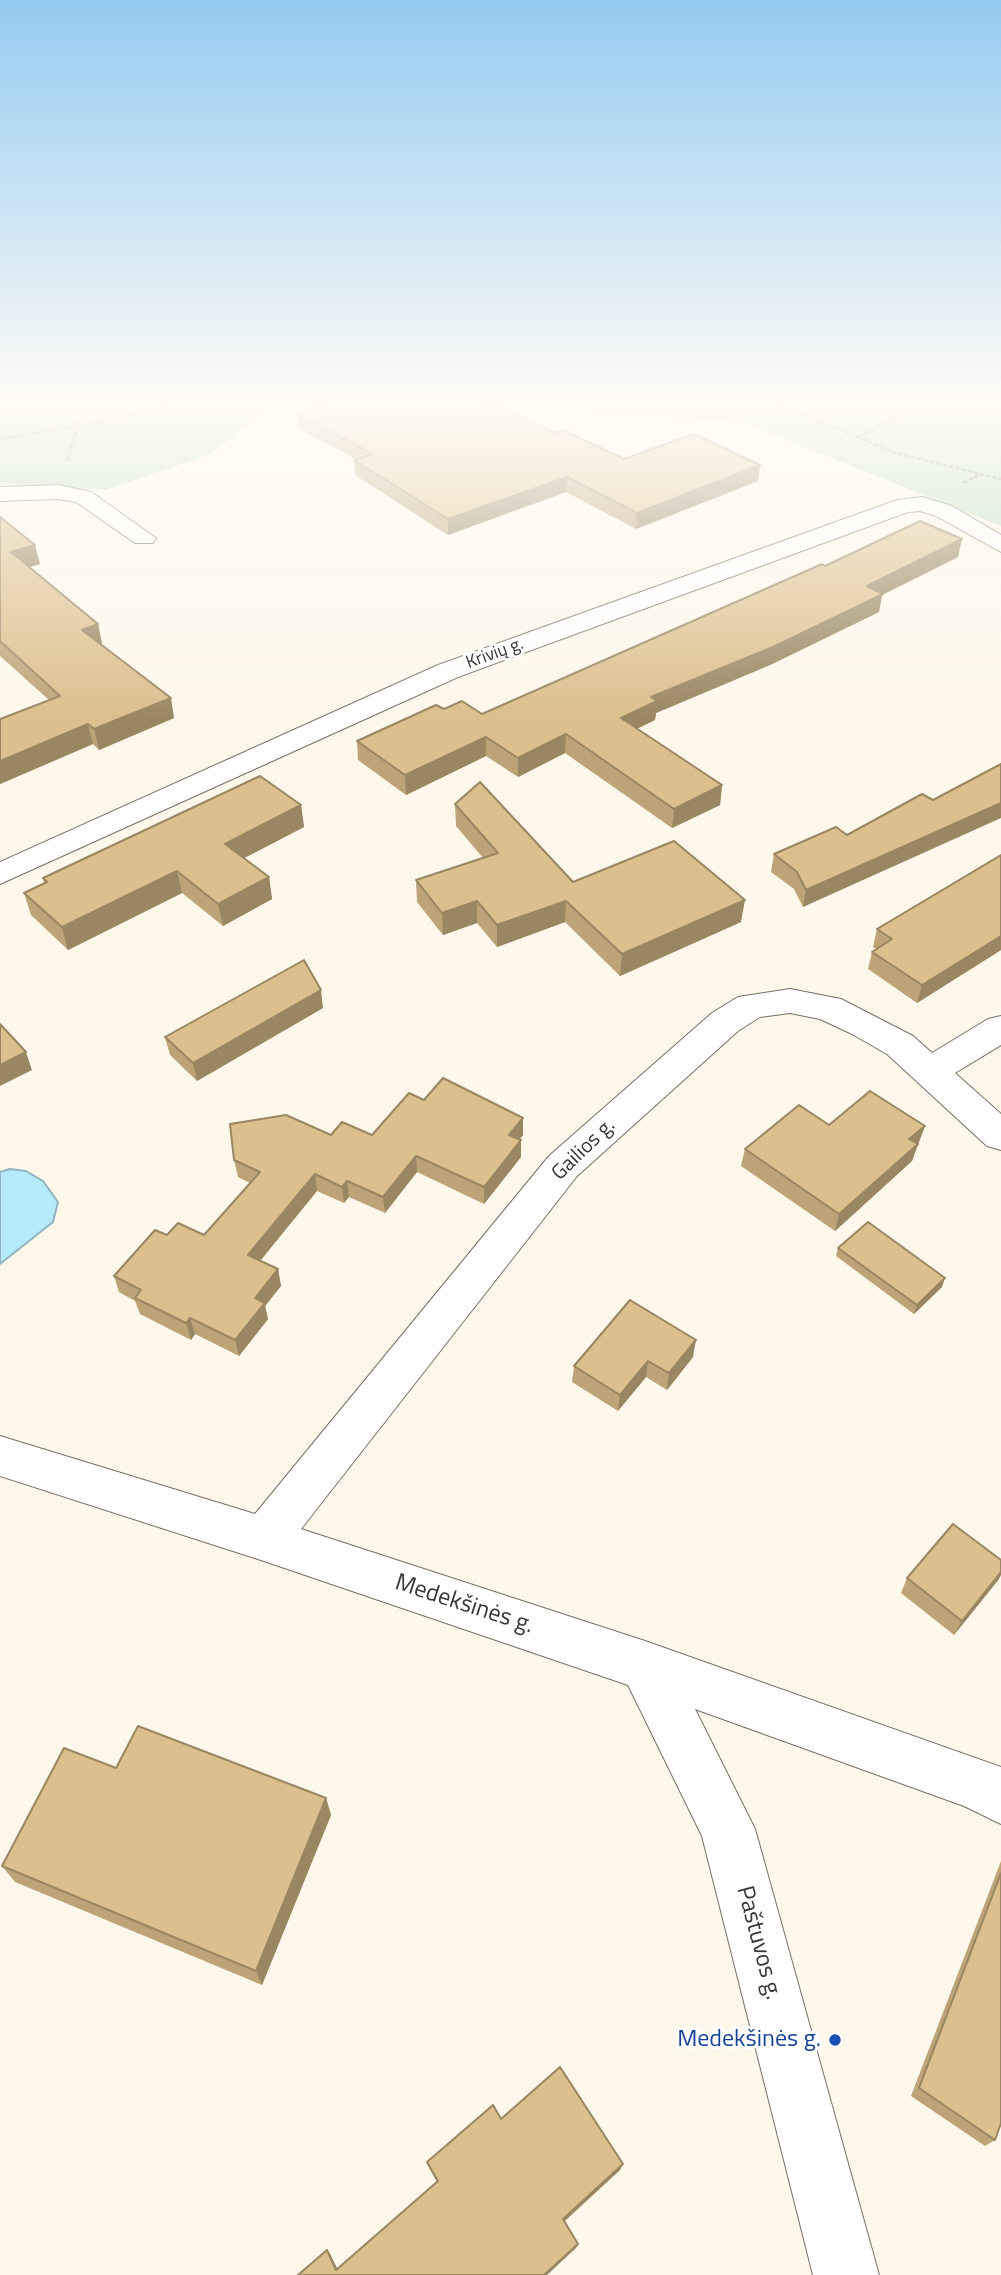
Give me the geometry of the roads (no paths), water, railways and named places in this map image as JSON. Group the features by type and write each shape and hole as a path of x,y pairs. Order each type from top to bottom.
{"street":[{"path":"97,506 144,538"},
{"name":"Krivių g.","path":"0,874 448,671 905,506"},
{"name":"Krivių g.","path":"929,506 944,511 1001,545"},
{"name":"Gailios g.","path":"264,1539 564,1166 725,1022 751,1006 790,1001 828,1008 900,1045 1001,1136"},
{"path":"930,1071 1001,1028"},
{"name":"Medekšinės g.","path":"0,1456 264,1539 645,1666 965,1779 1001,1797"},
{"name":"Paštuvos g.","path":"645,1666 728,1829 846,2275"}],"water":[{"path":"10,1169 26,1171 43,1181 58,1202 53,1222 0,1264 0,1172"}],"place":[{"name":"Medekšinės g.","path":"835,2040"}]}
